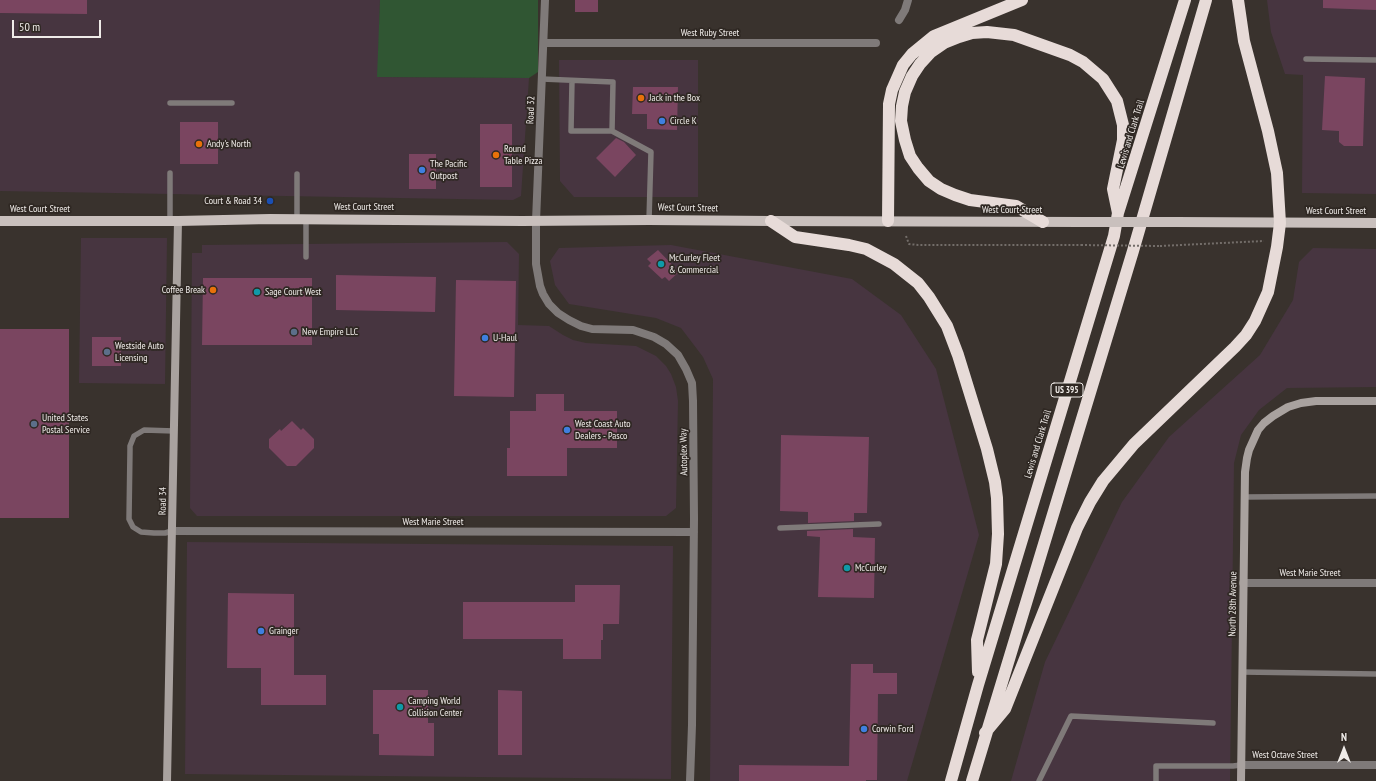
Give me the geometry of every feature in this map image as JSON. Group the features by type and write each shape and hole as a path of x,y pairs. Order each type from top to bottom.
{"highway":[{"path":"888,221 889,104 892,90 903,65 917,49 934,36 1022,0"},
{"name":"Lewis and Clark Trail","path":"950,781 1114,236 1118,213 1185,0"},
{"name":"US 395","path":"972,781 985,733 1133,251 1206,0"},
{"path":"985,733 1005,709 1077,528 1090,502 1103,481 1134,444 1246,335 1255,322 1268,292 1276,254 1280,222 1275,160 1244,41 1238,0"},
{"path":"1043,222 1016,206 970,200 941,189 929,181 910,156 901,121 905,92 912,76 920,64 944,43 972,33 987,32 1014,35 1070,55 1083,62 1103,78 1117,101 1123,125 1122,146 1113,189 1118,213"},
{"path":"771,221 795,237 866,249 894,264 918,283 947,326 958,355 987,449 995,482 997,498 998,549 996,564 977,640 978,685"}],"main road":[{"name":"West Court Street","path":"0,221 301,219 1376,223"}],"street":[{"name":"Road 32","path":"536,221 545,0"},
{"path":"899,20 905,10 908,0"},
{"name":"West Ruby Street","path":"544,43 876,43"},
{"name":"Road 34","path":"167,781 174,431 174,221"},
{"name":"Autoplex Way","path":"536,221 536,264 540,286 546,299 558,313 581,326 592,329 633,330 654,337 666,344 678,355 692,383 694,532 690,781"},
{"name":"North 28th Avenue","path":"1241,781 1245,497 1247,458 1258,430 1273,416 1288,407 1316,401 1376,401"},
{"name":"West Marie Street","path":"172,531 694,532"},
{"name":"West Marie Street","path":"1244,583 1376,583"},
{"name":"West Octave Street","path":"1241,765 1376,765"}],"lane":[{"path":"1306,59 1376,60"},
{"path":"542,79 613,82 612,131"},
{"path":"572,81 571,130 612,131 651,152 649,220"},
{"path":"170,103 232,103"},
{"path":"170,174 174,221"},
{"path":"297,174 306,257"},
{"path":"172,531 165,534 141,532 133,527 129,519 130,446 134,436 144,430 174,431"},
{"path":"1245,497 1376,496"},
{"path":"780,528 879,524"},
{"path":"1242,672 1376,674"},
{"path":"1039,781 1071,716 1213,723"},
{"path":"1156,781 1156,766 1241,765"}],"path":[{"path":"906,236 909,244 918,245 1160,246 1264,242"}],"shaded area":[{"path":"0,0 380,0 378,77 529,78 521,196 513,200 0,191"},
{"path":"1267,0 1376,0 1376,194 1302,193 1303,75 1285,74 1271,32"},
{"path":"559,60 698,60 698,197 574,197 560,181"},
{"path":"81,238 167,238 165,384 79,383"},
{"path":"507,242 519,254 518,325 549,326 573,340 586,343 636,346 656,356 666,366 676,387 678,401 676,508 666,516 197,516 190,508 192,253 202,253 202,245"},
{"path":"671,245 852,279 901,315 936,369 979,535 907,781 710,781 713,379 703,357 681,328 656,318 569,304 555,285 550,261 559,248"},
{"path":"1313,248 1376,249 1376,387 1287,388 1259,410 1241,435 1234,463 1230,781 1011,781 1045,662 1122,502 1169,437 1260,355 1293,300 1299,262"},
{"path":"187,542 673,546 671,779 185,774"}],"green space":[{"path":"380,0 538,0 538,72 529,78 377,77"}],"building":[{"path":"0,0 87,0 87,14 0,13"},
{"path":"575,0 598,0 598,12 575,12"},
{"path":"1323,0 1376,0 1376,10 1323,8"},
{"path":"1325,76 1365,78 1363,146 1344,146 1339,142 1339,131 1322,130"},
{"path":"633,87 678,87 677,130 647,129 647,114 632,114"},
{"path":"180,122 218,122 218,164 180,164"},
{"name":"Round Table Pizza","path":"480,124 512,124 512,187 480,187"},
{"path":"616,138 624,142 636,155 615,177 596,158"},
{"path":"409,154 436,154 436,189 409,189"},
{"name":"McCurley Fleet & Commercial","path":"658,250 679,272 669,281 665,277 662,279 648,266 651,263 647,259"},
{"path":"336,275 436,277 435,312 336,310"},
{"path":"203,278 312,278 312,345 202,345"},
{"name":"U-Haul","path":"456,280 516,281 514,397 454,396"},
{"name":"United States Postal Service","path":"0,329 69,329 69,518 0,518"},
{"name":"Westside Auto Licensing","path":"92,337 121,337 121,366 92,366"},
{"path":"536,394 564,394 564,411 617,411 617,448 567,448 567,476 507,476 507,448 510,448 510,411 536,411"},
{"path":"292,421 301,430 303,428 314,439 314,448 296,466 287,466 269,448 269,439"},
{"path":"781,435 869,437 867,513 854,513 854,521 808,523 808,512 780,511"},
{"name":"McCurley","path":"853,529 853,537 875,538 874,598 818,597 820,537 807,536 807,531"},
{"path":"575,585 620,585 619,624 603,624 601,659 563,659 563,639 463,639 463,602 575,602"},
{"name":"Grainger","path":"228,593 294,594 294,675 326,675 326,705 261,705 261,668 227,668"},
{"name":"Corwin Ford","path":"851,664 873,664 873,673 897,673 897,694 878,694 877,780 739,781 739,765 849,766"},
{"name":"Camping World Collision Center","path":"373,690 428,690 428,723 434,723 434,756 379,755 379,734 373,734"},
{"path":"498,690 522,691 522,755 498,755"}],"place":[{"name":"Jack in the Box","path":"641,98"},
{"name":"Circle K","path":"662,121"},
{"name":"Andy's North","path":"199,144"},
{"name":"Round Table Pizza","path":"496,155"},
{"name":"The Pacific Outpost","path":"422,170"},
{"name":"Court & Road 34","path":"270,201"},
{"name":"McCurley Fleet & Commercial","path":"661,264"},
{"name":"Coffee Break","path":"213,290"},
{"name":"Sage Court West","path":"257,292"},
{"name":"New Empire LLC","path":"294,332"},
{"name":"U-Haul","path":"485,338"},
{"name":"Westside Auto Licensing","path":"107,352"},
{"name":"United States Postal Service","path":"34,424"},
{"name":"West Coast Auto Dealers - Pasco","path":"567,430"},
{"name":"McCurley","path":"847,568"},
{"name":"Grainger","path":"261,631"},
{"name":"Camping World Collision Center","path":"400,707"},
{"name":"Corwin Ford","path":"864,729"}]}
